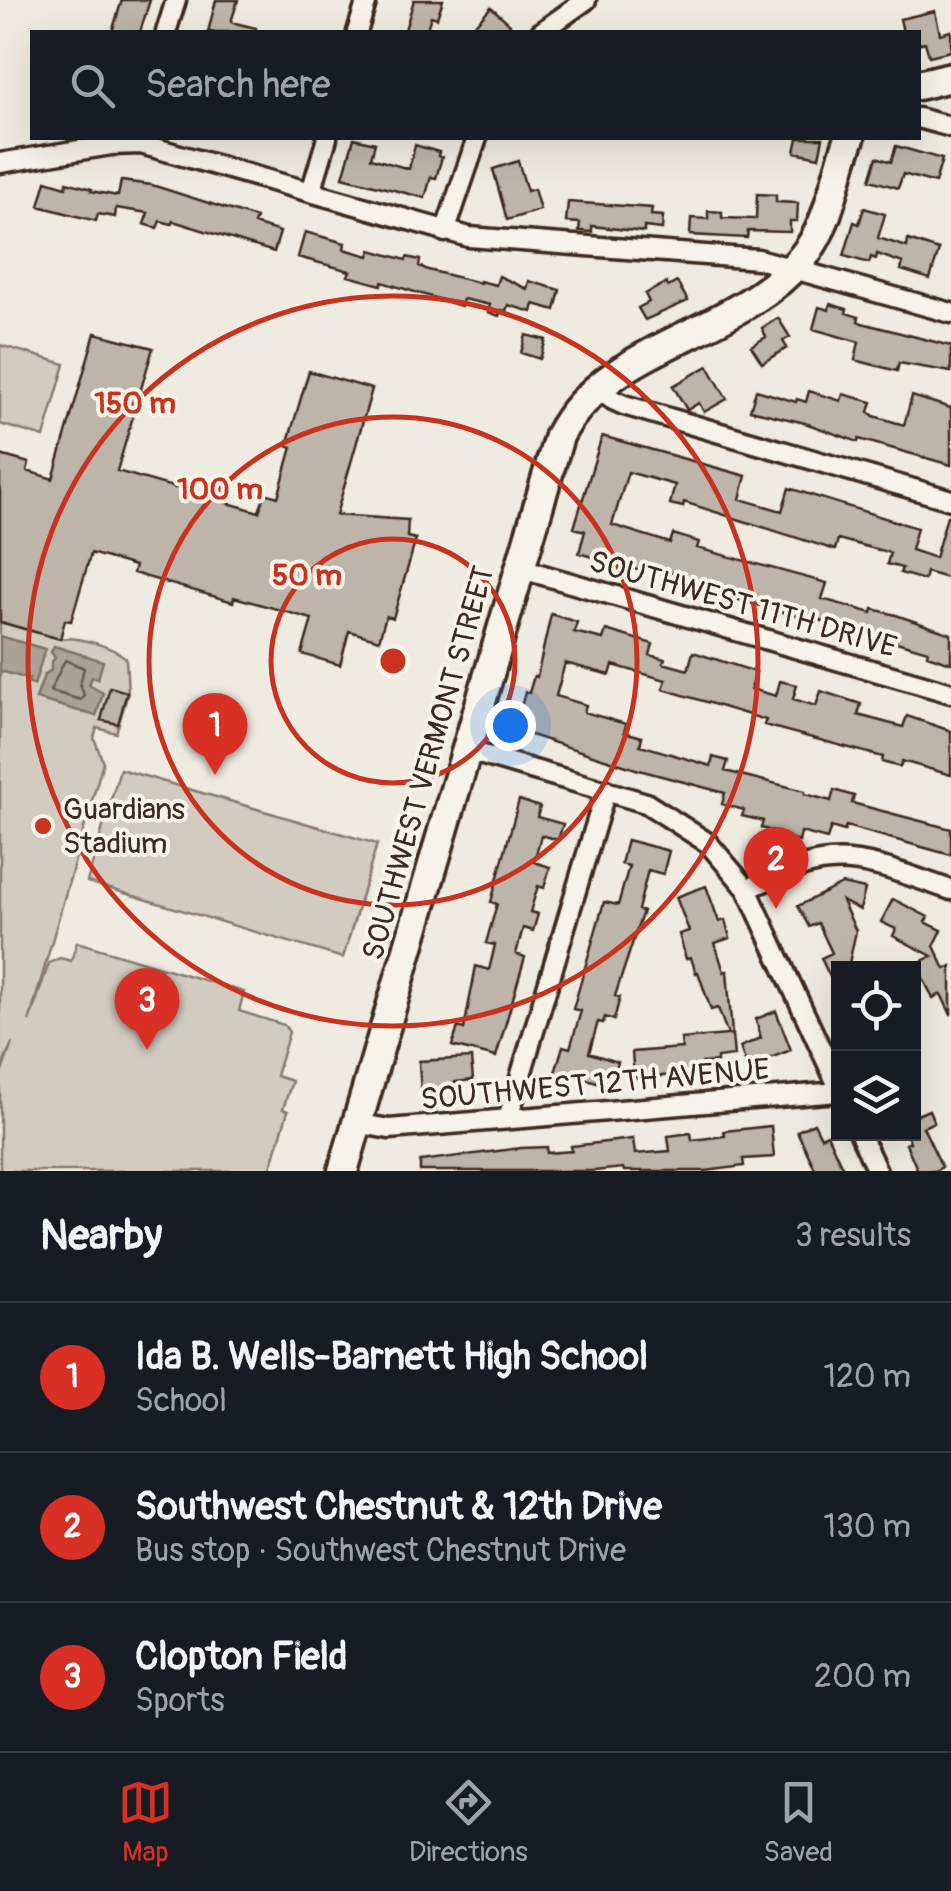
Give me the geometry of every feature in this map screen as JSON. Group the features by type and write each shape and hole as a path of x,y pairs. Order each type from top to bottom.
{"street":[{"path":"167,30 176,0"},
{"path":"358,30 366,0"},
{"path":"543,30 586,0"},
{"path":"921,84 951,78"},
{"path":"921,119 951,128"},
{"path":"311,192 326,140"},
{"path":"445,232 476,140"},
{"path":"849,140 824,224 811,248 793,268 756,299 598,386 624,405 951,500"},
{"path":"0,163 135,141 445,232 488,239 758,259 951,313"},
{"name":"SOUTHWEST VERMONT STREET","path":"343,1171 559,436 571,413 598,386"},
{"name":"SOUTHWEST 11TH DRIVE","path":"519,568 951,693"},
{"path":"466,750 646,803 708,843 747,889 831,1074"},
{"path":"508,1118 606,790"},
{"path":"747,889 790,870 830,860 871,866 951,890"},
{"name":"SOUTHWEST 12TH AVENUE","path":"356,1123 388,1129 831,1090"},
{"path":"863,1141 877,1171"}],"shaded area":[{"path":"0,345 65,364 44,437 0,424"},
{"path":"0,622 60,639 95,643 126,658 128,693 116,733 97,728 94,738 103,762 29,1022 49,963 60,958 71,961 77,942 244,992 239,1011 284,1025 289,1032 276,1076 292,1081 283,1109 288,1111 270,1171 0,1171 0,1077 12,1043 0,1072"},
{"path":"120,769 377,844 343,958 87,882"}],"water":[{"path":"0,636 45,649 34,685 29,679 0,671"},
{"path":"54,646 103,661 98,679 92,677 89,685 103,693 96,716 36,699 44,675 51,670"}],"building":[{"path":"122,0 150,0 141,30 113,30"},
{"path":"216,0 238,0 231,22 256,28 256,30 208,30"},
{"path":"414,0 443,0 437,18 431,16 427,30 405,30"},
{"path":"491,7 510,24 505,30 470,30"},
{"path":"935,11 940,34 951,31 951,51 929,56 925,42 921,43 921,30 903,30 900,19"},
{"path":"353,140 375,143 371,158 409,169 415,145 439,152 442,157 425,198 343,177"},
{"path":"798,140 823,140 819,157 795,152"},
{"path":"896,146 942,159 935,183 903,174 898,188 870,180 877,157 891,162"},
{"path":"518,161 527,191 534,189 540,210 507,220 493,169"},
{"path":"46,181 66,187 67,182 118,196 121,181 152,185 256,218 254,224 280,232 274,252 173,221 160,221 157,228 144,224 148,213 116,208 115,217 98,214 96,221 39,206"},
{"path":"757,194 776,195 776,202 798,203 797,221 790,221 790,232 748,231 747,238 690,235 691,218 708,219 708,211 722,212 722,218 756,219"},
{"path":"568,202 652,208 651,215 663,216 662,229 644,227 644,232 592,226 592,232 579,231 580,223 566,222"},
{"path":"864,208 885,214 878,238 907,247 908,240 939,250 930,279 901,270 903,263 877,254 869,263 844,256 854,222 859,224"},
{"path":"305,232 345,243 344,249 369,256 371,250 420,260 419,266 428,270 480,283 496,285 499,276 527,289 529,281 560,290 555,310 534,304 532,312 508,305 499,316 488,312 490,305 463,299 461,306 348,276 350,271 298,257"},
{"path":"677,282 688,301 645,320 638,308 649,302 645,294"},
{"path":"830,304 847,309 846,313 859,317 862,323 951,346 951,372 899,363 897,371 855,360 859,342 813,329 819,307 829,310"},
{"path":"778,318 790,337 783,341 787,348 762,363 751,346 766,337 762,328"},
{"path":"95,333 153,348 117,471 259,512 265,493 278,497 292,447 287,445 309,371 372,389 336,515 408,520 407,537 416,539 393,618 386,616 379,640 349,631 340,665 302,654 312,619 234,597 233,602 133,573 135,566 91,553 71,621 65,620 60,639 0,622 0,455 29,463 27,471 53,479"},
{"path":"526,335 546,340 540,359 521,353"},
{"path":"708,366 727,399 704,412 699,403 687,410 673,386"},
{"path":"756,390 796,402 806,402 809,391 841,401 843,394 872,402 869,412 874,416 904,425 912,396 951,408 951,465 750,410"},
{"path":"602,436 746,476 740,499 782,511 789,488 917,528 911,550 935,558 947,516 951,516 951,579 926,572 924,580 900,573 902,568 887,564 890,553 838,539 835,550 684,502 683,507 670,504 675,485 628,472 612,525 670,543 673,534 699,542 697,548 827,583 822,599 872,613 873,609 896,615 951,634 951,663 927,655 928,651 850,634 816,618 815,621 736,599 737,595 693,584 694,579 671,572 669,576 645,568 644,572 579,553 585,531 574,528"},
{"path":"551,614 577,622 574,632 603,639 606,630 653,644 650,655 665,659 663,663 688,670 693,652 756,672 751,689 776,696 780,681 797,685 793,699 816,706 821,691 861,704 858,715 903,727 907,716 951,731 951,775 902,761 900,767 882,762 883,757 764,725 766,720 663,689 666,680 613,665 610,675 565,663 556,696 586,705 584,712 626,724 624,732 642,737 640,745 711,766 713,757 728,761 725,771 831,801 834,790 854,796 852,803 951,829 951,855 846,826 844,831 831,827 827,839 801,832 799,842 778,836 761,828 763,821 742,816 744,810 722,804 725,793 515,730 525,692 529,693 534,676 537,677"},
{"path":"110,687 127,692 118,724 101,720"},
{"path":"519,800 540,807 537,817 563,824 558,840 541,835 534,862 550,867 544,888 538,886 530,912 538,914 533,931 523,928 516,954 525,957 496,1057 452,1046 458,1027 464,1029 476,966 489,970 495,945 486,943 497,904 491,902"},
{"path":"627,840 669,851 663,874 648,870 638,910 643,911 615,996 620,997 614,1020 605,1017 603,1023 598,1022 589,1053 618,1062 611,1086 572,1075 571,1080 554,1076 563,1046 570,1048 581,1011 573,1009 604,902 618,905 629,866 621,864"},
{"path":"842,884 865,889 860,910 842,901 856,931 850,961 831,961 830,977 821,958 832,953 818,923 809,927 798,906"},
{"path":"706,886 719,922 725,920 730,938 715,943 724,972 727,971 732,1034 728,1035 718,1008 711,1010 691,958 686,959 679,934 689,931 676,897"},
{"path":"893,899 928,917 925,922 942,930 934,946 945,969 951,966 951,1015 941,994 933,998 921,974 921,962 932,956 893,936 896,929 881,922"},
{"path":"776,1011 791,1050 747,1067 740,1047 761,1038 756,1019"},
{"path":"732,1035 734,1056 702,1063 703,1069 676,1071 676,1075 634,1078 632,1052 682,1048 681,1039"},
{"path":"471,1058 473,1080 441,1088 442,1095 421,1096 419,1061"},
{"path":"929,1110 934,1122 923,1127 942,1167 918,1171 906,1144 921,1141 921,1113"},
{"path":"814,1123 821,1137 827,1134 844,1171 816,1171 797,1131"},
{"path":"771,1126 774,1157 743,1159 744,1166 706,1171 420,1171 420,1161 521,1148 547,1147 547,1153 572,1151 571,1146 633,1139 635,1154 670,1151 668,1136 691,1133 692,1140 725,1136 724,1131"}],"place":[{"name":"Ida B. Wells-Barnett High School","path":"215,775"},
{"name":"Guardians Stadium","path":"43,826"},
{"name":"Southwest Chestnut & 12th Drive","path":"776,909"},
{"name":"Clopton Field","path":"147,1050"}]}
